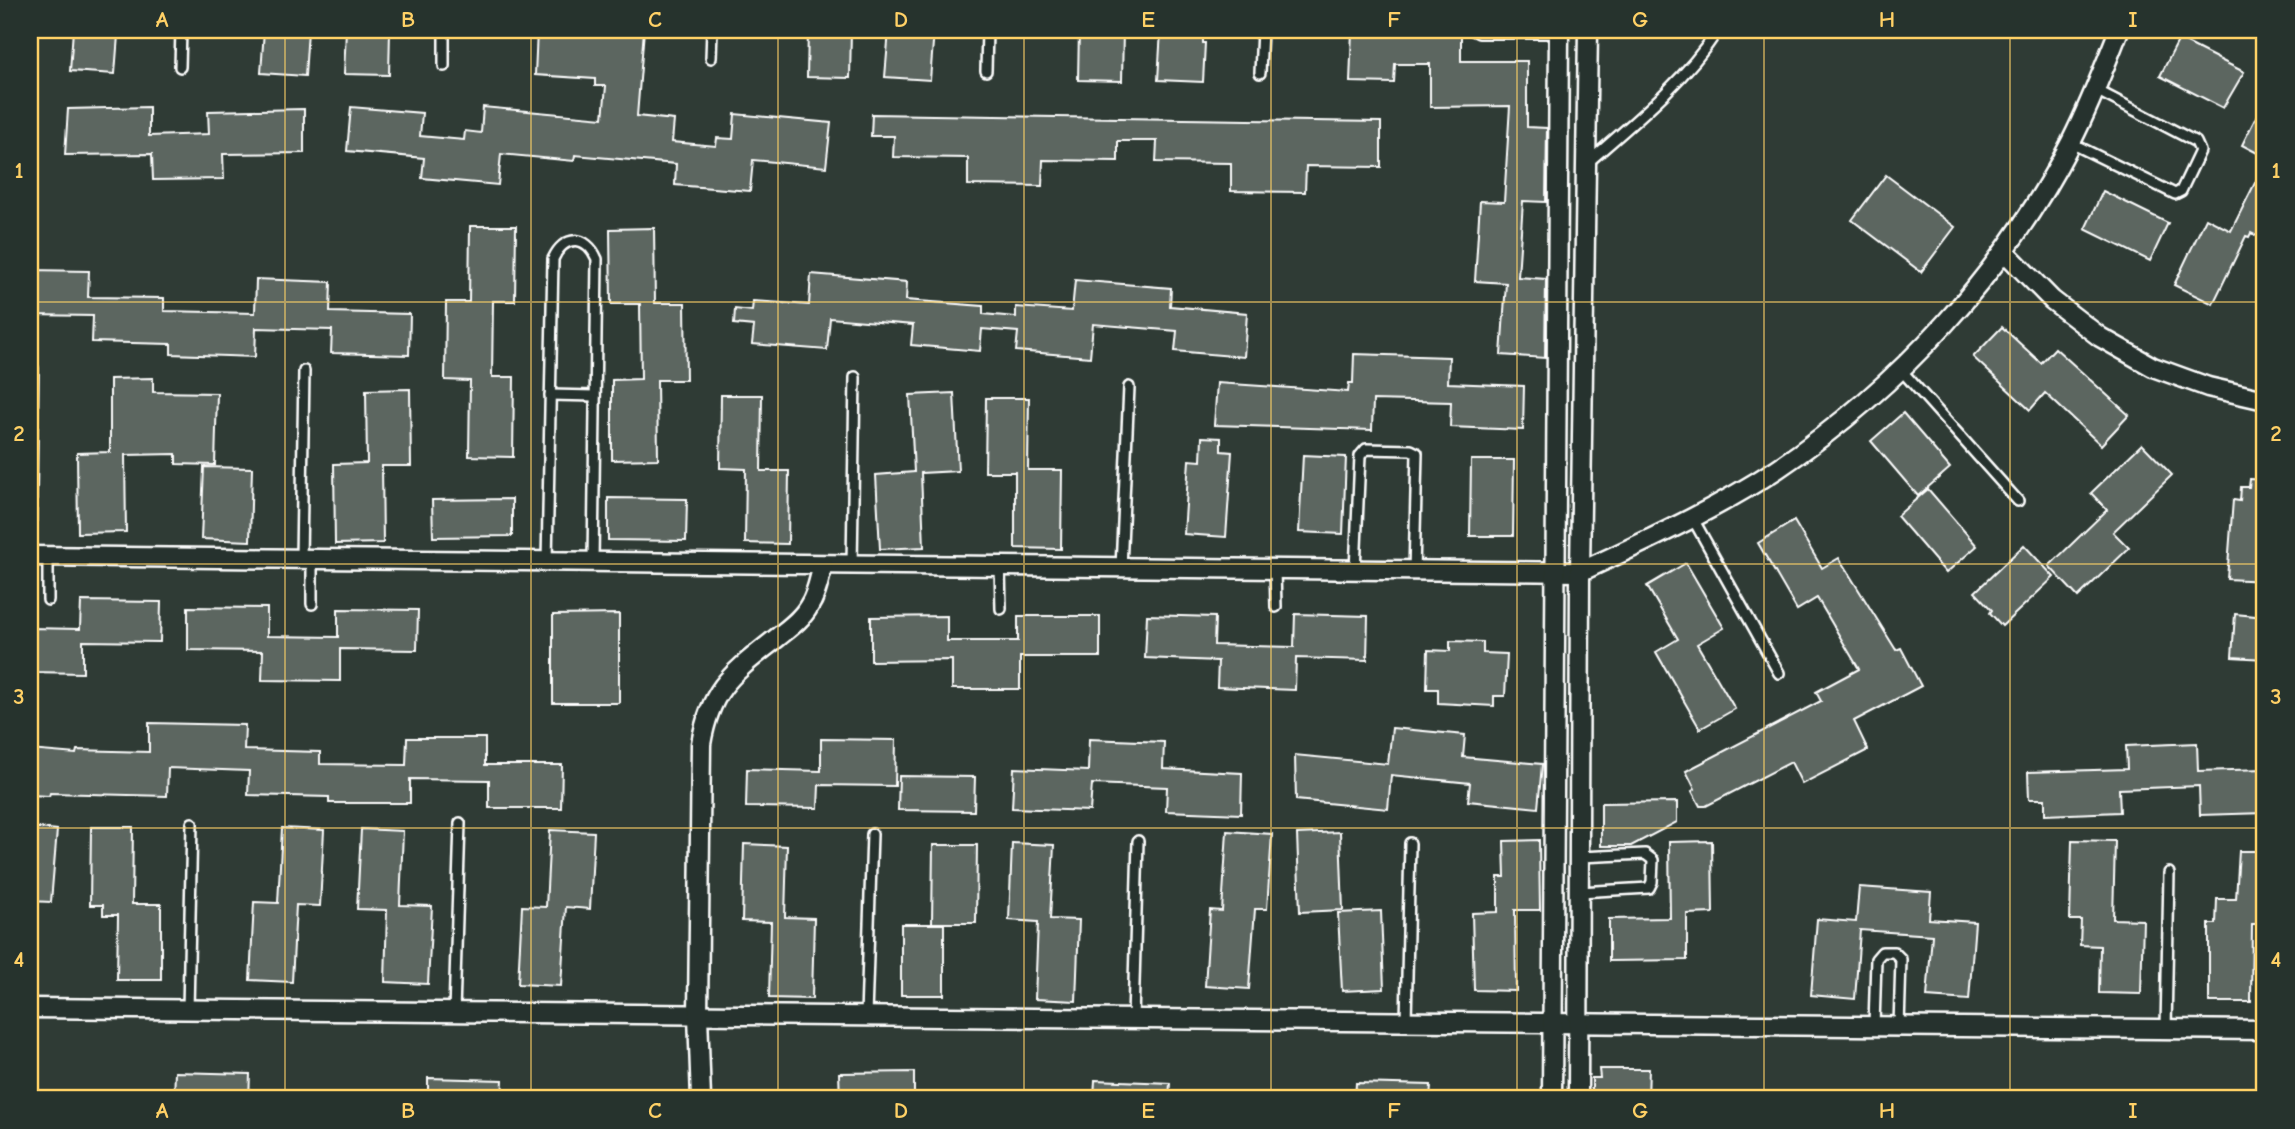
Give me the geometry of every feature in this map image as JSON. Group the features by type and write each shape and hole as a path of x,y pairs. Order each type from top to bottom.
{"street":[{"path":"1578,1099 1580,572 1588,30"},
{"path":"39,556 1580,572 1693,519 1776,469 1812,444 1901,370 1955,313 2004,251 2039,198 2071,143 2096,90 2119,30"},
{"path":"1552,1099 1559,31"},
{"path":"2004,251 2052,300 2100,337 2153,367 2208,387 2265,400"},
{"path":"701,1099 698,1015 701,744 705,720 714,698 727,679 791,627 810,606 816,593 822,565"},
{"path":"30,1008 2265,1030"}],"lane":[{"path":"180,67 181,30"},
{"path":"444,30 444,66"},
{"path":"711,58 712,30"},
{"path":"986,71 987,30"},
{"path":"1261,73 1262,30"},
{"path":"1473,30 1479,33 1559,31"},
{"path":"1585,165 1649,110 1707,46 1718,30"},
{"path":"2071,143 2175,194 2181,191 2200,151 2196,142 2096,90"},
{"path":"547,562 553,259 558,248 569,241 581,241 592,247 597,259 593,562"},
{"path":"33,368 39,556 48,600"},
{"path":"1901,370 2018,501"},
{"path":"304,371 306,559 312,604"},
{"path":"852,565 855,377"},
{"path":"1121,568 1129,387"},
{"path":"550,395 595,396"},
{"path":"1356,571 1360,456 1367,449 1412,450 1417,453 1414,572"},
{"path":"1693,519 1779,673"},
{"path":"1000,567 1001,609"},
{"path":"1275,570 1276,607"},
{"path":"188,1010 192,823"},
{"path":"454,1012 460,823"},
{"path":"866,1016 872,834"},
{"path":"1133,1019 1138,841"},
{"path":"1406,1022 1410,843"},
{"path":"1579,857 1645,854 1653,860 1652,882 1649,888 1579,892"},
{"path":"2166,1029 2169,873"},
{"path":"1874,1026 1877,959 1882,952 1894,952 1901,959 1899,1027"}],"building":[{"path":"73,30 116,30 118,35 115,74 70,71"},
{"path":"264,30 308,30 305,76 261,73"},
{"path":"346,30 390,30 389,75 344,74"},
{"path":"537,30 644,30 637,116 674,120 672,142 716,146 717,138 733,139 735,114 831,123 826,167 753,160 750,191 675,185 676,164 575,155 574,161 501,154 498,185 422,178 424,158 347,151 351,107 422,113 420,136 464,140 465,131 481,133 483,107 603,118 606,86 595,86 595,79 535,75"},
{"path":"808,30 851,30 850,78 807,77"},
{"path":"889,30 934,30 930,80 885,77"},
{"path":"1079,30 1123,30 1122,81 1078,80"},
{"path":"1161,30 1203,30 1203,82 1158,80"},
{"path":"1352,30 1461,30 1461,61 1527,61 1527,127 1547,128 1546,202 1523,201 1518,277 1546,279 1545,358 1501,355 1506,283 1475,281 1480,201 1504,202 1510,106 1430,107 1430,64 1395,64 1394,83 1350,82"},
{"path":"2179,39 2244,72 2223,108 2160,76"},
{"path":"2265,99 2265,157 2242,145"},
{"path":"149,107 149,136 209,134 208,111 304,109 304,153 223,154 224,179 153,180 152,154 65,155 68,109"},
{"path":"872,114 1381,122 1381,167 1306,166 1305,192 1231,191 1231,163 1156,162 1157,141 1118,141 1118,161 1043,160 1042,186 968,185 968,158 893,157 894,136 871,136"},
{"path":"2265,163 2265,240 2251,233 2249,237 2246,236 2213,304 2174,285 2206,218 2231,231"},
{"path":"1886,175 1955,227 1921,272 1852,220"},
{"path":"2103,191 2168,223 2150,261 2085,229"},
{"path":"470,226 516,226 515,301 493,301 492,377 514,377 513,457 469,456 470,381 445,380 446,302 469,302"},
{"path":"654,228 655,303 685,303 686,380 657,380 658,459 612,460 612,380 641,379 640,304 611,304 610,229"},
{"path":"30,270 89,271 88,297 164,298 164,311 255,313 256,279 331,282 330,312 410,314 409,355 331,353 332,330 256,328 255,357 171,354 171,344 92,342 93,316 30,315"},
{"path":"811,274 907,282 906,300 983,306 983,314 1016,317 1016,307 1072,311 1075,280 1171,288 1170,306 1247,313 1244,357 1175,351 1177,331 1093,324 1090,357 1016,351 1018,332 982,329 980,351 911,345 913,325 830,318 827,350 752,344 754,326 734,324 735,309 752,311 753,301 809,305"},
{"path":"2002,327 2041,363 2055,348 2129,415 2101,445 2045,393 2030,410 1973,357"},
{"path":"1354,354 1449,357 1448,383 1524,386 1523,430 1450,427 1451,402 1373,400 1372,430 1214,425 1217,383 1348,392 1349,383 1353,383"},
{"path":"153,378 153,392 217,393 215,465 176,464 176,454 125,455 126,532 78,533 77,453 110,452 110,379"},
{"path":"410,389 411,466 382,466 383,543 335,544 334,464 367,463 366,390"},
{"path":"954,393 958,471 921,473 924,547 880,549 876,475 914,472 910,395"},
{"path":"721,395 762,395 761,471 789,471 788,544 745,543 746,469 720,468"},
{"path":"986,398 1029,398 1028,470 1062,470 1061,549 1015,548 1015,472 985,472"},
{"path":"1903,413 1950,468 1918,496 1871,441"},
{"path":"1202,437 1221,438 1221,451 1232,452 1226,537 1184,534 1189,460 1201,461"},
{"path":"2142,444 2172,475 2113,532 2129,548 2078,597 2049,566 2107,510 2091,493"},
{"path":"1303,455 1346,457 1343,534 1299,532"},
{"path":"1471,460 1514,460 1513,536 1470,536"},
{"path":"204,467 252,468 250,541 201,539"},
{"path":"2250,479 2265,480 2265,581 2227,579 2233,500 2240,501 2241,487 2249,487"},
{"path":"1928,489 1977,546 1946,573 1897,516"},
{"path":"608,498 687,499 686,541 608,540"},
{"path":"512,499 512,536 433,537 432,500"},
{"path":"1794,521 1822,568 1839,558 1896,650 1901,648 1921,686 1854,721 1868,750 1802,784 1791,762 1706,806 1700,806 1686,771 1821,701 1816,692 1859,669 1817,598 1797,610 1758,543"},
{"path":"2024,545 2054,577 2002,626 1990,613 1992,610 1975,592"},
{"path":"1686,563 1724,628 1697,644 1735,709 1700,729 1656,652 1678,639 1647,586"},
{"path":"81,601 161,602 160,642 83,641 83,673 30,672 30,628 80,629"},
{"path":"188,607 267,608 267,636 338,637 338,609 418,610 417,650 340,649 340,681 262,680 263,651 188,650"},
{"path":"619,614 619,703 553,703 553,615"},
{"path":"1295,614 1368,616 1367,660 1296,658 1295,690 1217,687 1218,661 1145,658 1147,615 1215,617 1214,645 1294,647"},
{"path":"2235,614 2265,617 2265,659 2232,657"},
{"path":"947,616 947,641 1018,641 1018,616 1100,616 1100,657 1020,657 1020,689 952,689 952,660 871,661 871,617"},
{"path":"1450,641 1483,642 1483,653 1507,654 1505,696 1494,696 1494,706 1438,703 1438,689 1427,689 1428,650 1450,651"},
{"path":"149,723 245,725 244,750 320,752 320,764 406,765 407,738 485,738 485,765 562,765 561,808 489,808 489,780 410,779 410,803 329,803 329,797 248,795 249,771 168,768 167,796 50,793 49,796 30,795 30,750 76,754 77,750 149,752"},
{"path":"1392,728 1465,735 1463,757 1542,764 1538,808 1468,801 1470,783 1391,775 1388,809 1296,800 1295,755 1388,764"},
{"path":"821,739 896,740 895,786 819,785 818,808 746,807 747,769 821,771"},
{"path":"1089,739 1164,742 1163,769 1242,773 1241,814 1166,811 1167,787 1092,784 1090,811 1012,808 1014,768 1088,771"},
{"path":"2197,743 2198,771 2265,769 2265,813 2200,815 2199,786 2119,789 2120,812 2045,815 2045,799 2029,799 2028,772 2127,769 2126,746"},
{"path":"899,776 975,777 974,811 898,810"},
{"path":"1677,802 1677,822 1631,846 1601,846 1601,803"},
{"path":"30,827 57,830 51,902 30,901"},
{"path":"91,827 133,827 132,904 161,904 161,980 117,980 118,915 103,915 103,905 90,905"},
{"path":"282,828 324,830 320,906 296,905 292,982 250,980 254,902 278,903"},
{"path":"361,829 403,831 400,905 432,906 428,984 385,982 387,910 357,909"},
{"path":"550,830 594,832 590,909 566,907 561,986 518,984 522,906 546,907"},
{"path":"1227,831 1272,834 1267,909 1255,909 1249,989 1205,986 1210,910 1222,911"},
{"path":"1340,832 1343,910 1300,912 1297,834"},
{"path":"1539,840 1540,910 1515,910 1516,991 1474,990 1472,913 1498,912 1498,877 1505,877 1504,841"},
{"path":"2072,840 2115,841 2113,919 2143,920 2141,994 2099,993 2100,946 2080,945 2081,920 2070,920"},
{"path":"1712,841 1713,913 1687,914 1687,960 1609,961 1609,919 1670,918 1669,842"},
{"path":"1012,843 1054,845 1050,919 1079,920 1076,1001 1035,999 1038,922 1009,920"},
{"path":"744,844 787,846 785,917 814,918 812,999 769,998 771,922 742,921"},
{"path":"933,845 977,845 976,923 932,923"},
{"path":"2239,851 2265,851 2265,924 2252,924 2251,1002 2209,1002 2209,924 2216,924 2217,899 2236,899"},
{"path":"1859,887 1931,892 1929,919 1975,922 1969,1000 1927,997 1932,935 1860,930 1855,999 1811,995 1817,919 1856,922"},
{"path":"1381,911 1384,989 1342,991 1338,913"},
{"path":"901,924 944,924 944,995 901,995"},
{"path":"1599,1069 1649,1069 1648,1099 1592,1099 1592,1078 1600,1078"},
{"path":"175,1072 250,1074 249,1099 174,1099"},
{"path":"914,1072 914,1099 840,1099 839,1073"},
{"path":"428,1078 503,1080 502,1099 428,1099"},
{"path":"1095,1080 1170,1083 1169,1099 1094,1099"},
{"path":"1356,1083 1431,1085 1430,1099 1355,1099"}]}
